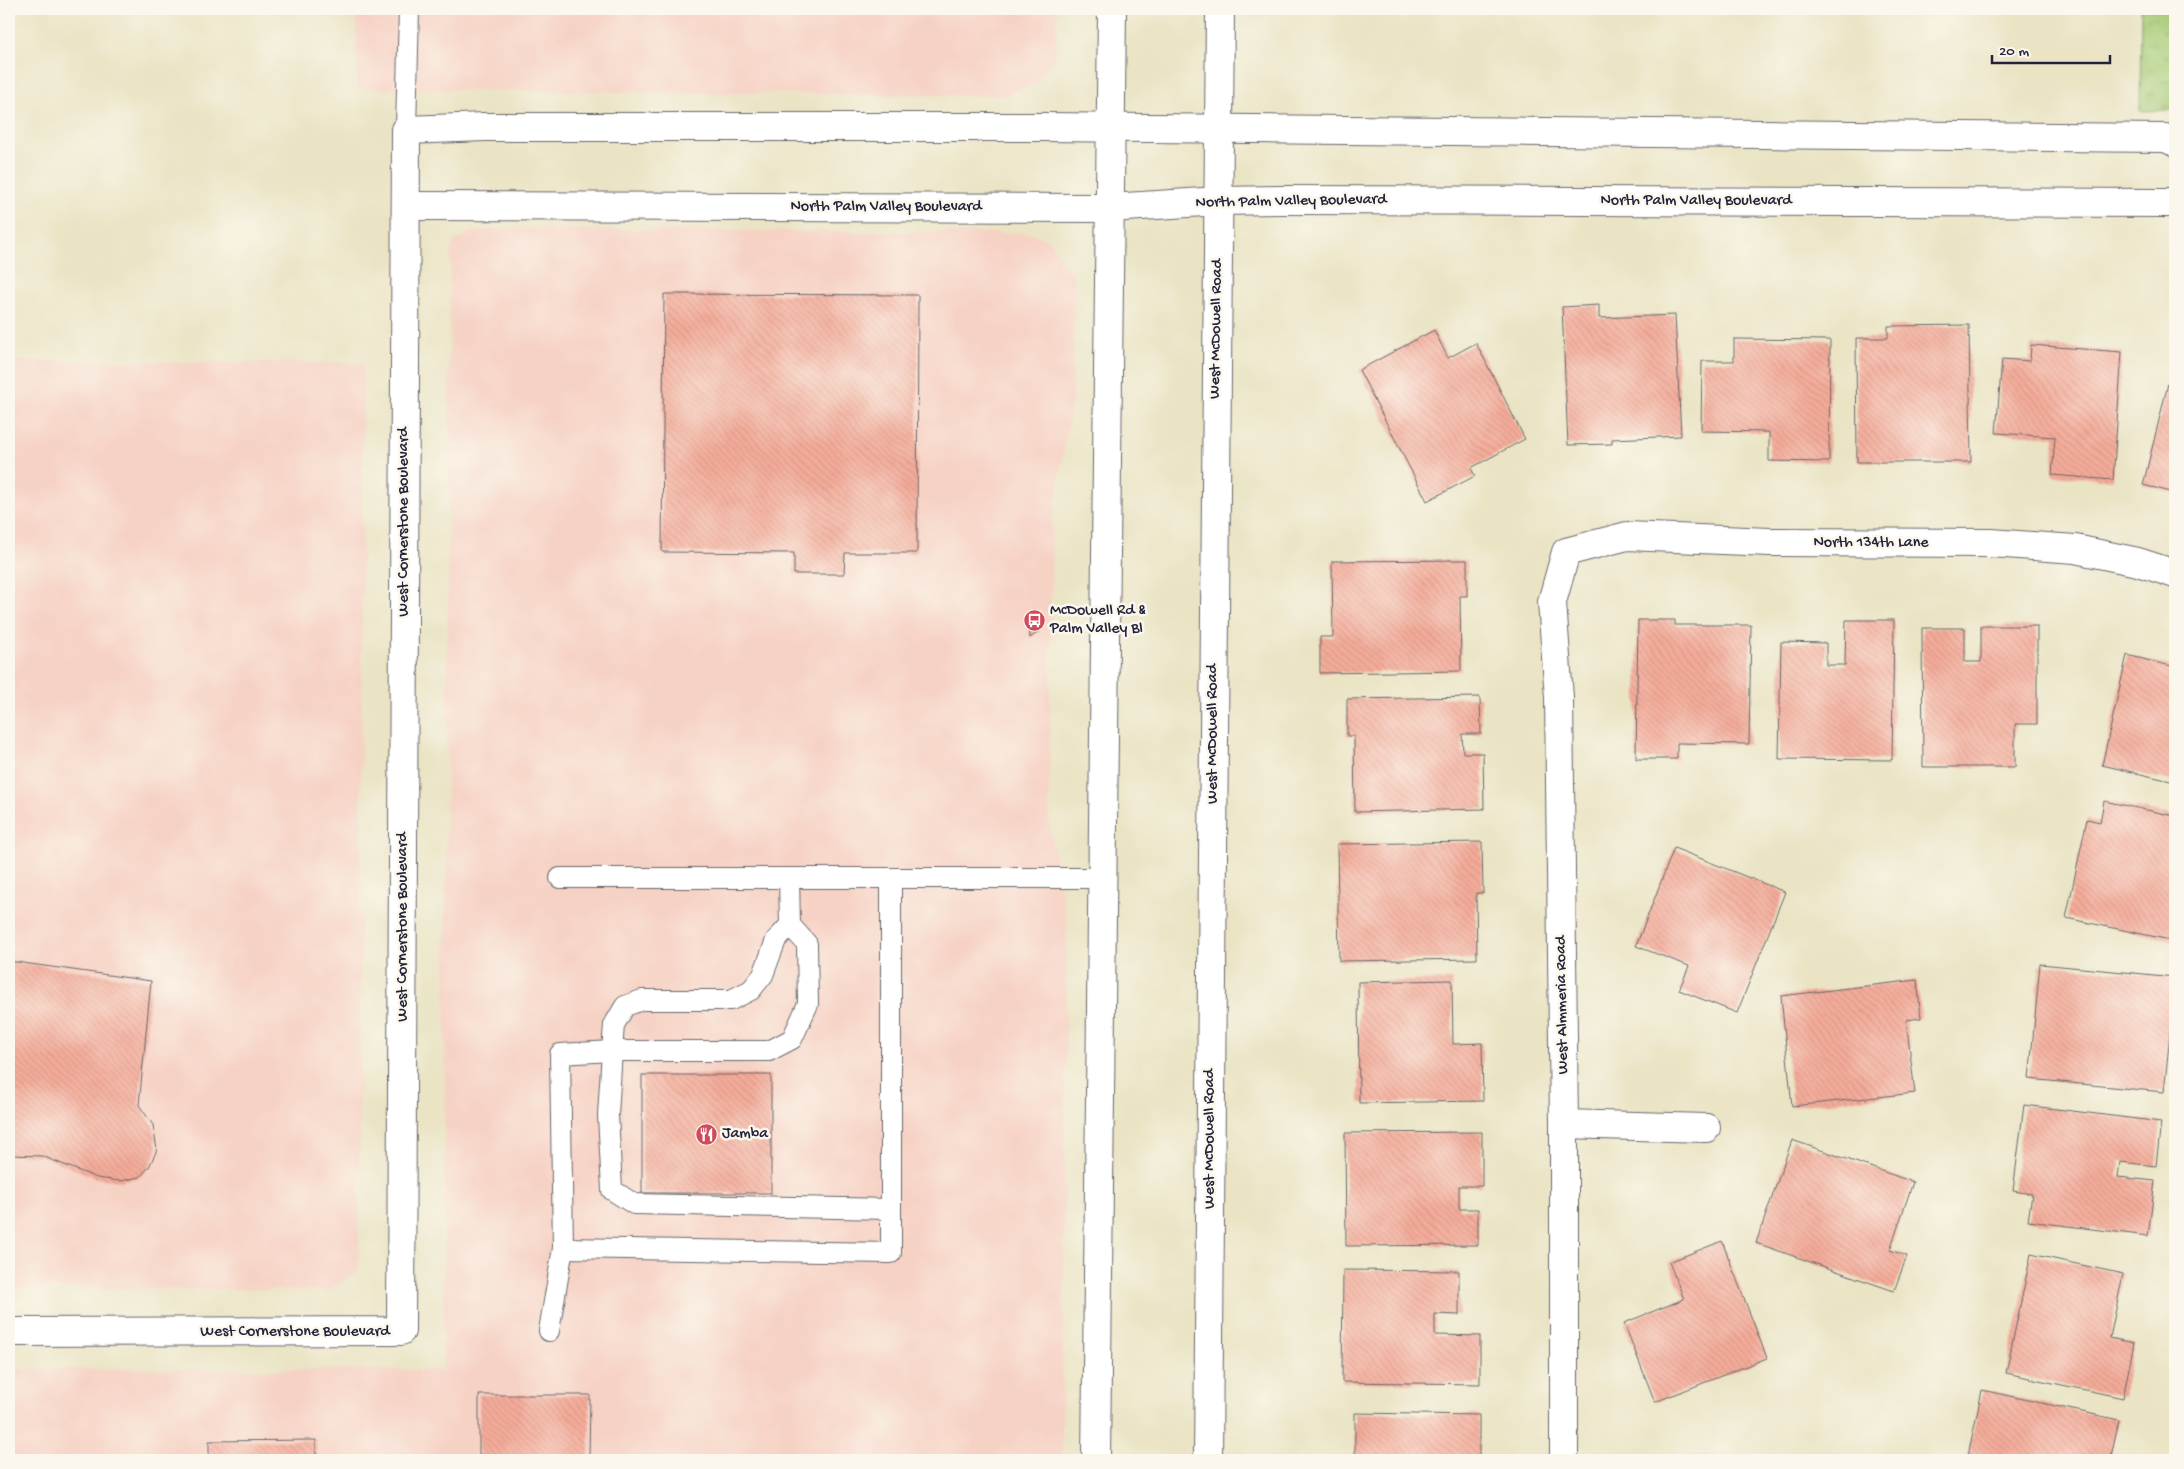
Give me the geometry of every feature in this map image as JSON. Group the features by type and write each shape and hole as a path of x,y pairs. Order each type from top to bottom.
{"street":[{"path":"1096,1460 1112,9"},
{"name":"West McDowell Road","path":"1208,1460 1214,547 1220,9"},
{"path":"406,130 485,127 1110,128 2165,138 2175,142"},
{"name":"West Cornerstone Boulevard","path":"9,1332 401,1331 406,130"},
{"name":"North Palm Valley Boulevard","path":"406,206 1110,208 1219,201 2168,203 2175,200"},
{"name":"North 134th Lane","path":"1566,552 1627,536 1770,542 1991,543 2075,549 2138,562 2175,574"},
{"name":"West Almmeria Road","path":"1564,1460 1564,1124 1559,698 1552,602 1566,552"},
{"path":"1564,1124 1706,1128"}],"lane":[{"path":"406,130 409,9"},
{"path":"560,878 1103,878"},
{"path":"549,1331 563,1248 560,1054 612,1051 769,1051 792,1039 808,1004 807,944 790,925 788,878"},
{"path":"563,1248 891,1254 891,878"},
{"path":"790,925 776,940 763,975 751,990 731,1000 642,1000 625,1006 614,1025 612,1051 608,1115 612,1190 634,1204 891,1209"}],"shaded area":[{"path":"356,9 1057,9 1056,56 1038,81 1006,96 357,89"},
{"path":"493,229 1031,233 1049,240 1074,277 1072,400 1052,522 1049,822 1067,923 1062,1460 9,1460 9,1369 443,1370 450,254 454,242 471,232"},
{"path":"9,361 363,363 359,1270 331,1290 9,1288"}],"green space":[{"path":"2141,9 2175,9 2175,110 2140,111"}],"building":[{"path":"664,294 918,295 917,553 845,553 844,574 794,574 794,553 662,552"},
{"path":"1599,305 1599,318 1675,315 1681,436 1612,439 1612,444 1568,445 1562,307"},
{"path":"1969,325 1971,462 1857,462 1856,338 1888,338 1888,326"},
{"path":"1434,330 1448,358 1476,343 1525,439 1471,468 1475,476 1427,501 1359,370"},
{"path":"1734,339 1830,340 1829,462 1769,461 1769,432 1701,431 1702,361 1734,361"},
{"path":"2031,345 2122,352 2113,480 2052,475 2055,437 1996,433 2002,359 2030,361"},
{"path":"2175,355 2175,493 2143,485"},
{"path":"1467,560 1467,596 1460,596 1461,671 1320,673 1320,637 1333,637 1332,561"},
{"path":"1040,614 1040,631 1030,638 1029,615"},
{"path":"1638,620 1675,620 1675,625 1751,625 1749,744 1677,743 1677,759 1636,759"},
{"path":"1846,620 1894,620 1892,760 1779,759 1781,642 1826,643 1826,665 1845,665"},
{"path":"1981,626 2037,626 2037,724 2015,724 2015,767 1923,767 1922,628 1965,628 1965,662 1981,662"},
{"path":"2127,655 2175,667 2175,782 2102,765"},
{"path":"1480,697 1481,734 1462,734 1463,753 1483,753 1484,809 1355,812 1354,736 1347,736 1347,699"},
{"path":"2104,801 2175,816 2175,941 2066,918 2087,819 2100,822"},
{"path":"1482,842 1483,893 1476,893 1477,959 1339,961 1337,844"},
{"path":"1674,848 1785,892 1737,1013 1679,990 1689,966 1636,946"},
{"path":"9,961 151,981 139,1105 153,1125 157,1150 149,1167 140,1177 120,1181 97,1178 42,1156 9,1155"},
{"path":"2040,964 2175,977 2175,1026 2171,1025 2164,1092 2029,1079"},
{"path":"1452,980 1453,1044 1482,1043 1483,1101 1359,1103 1358,982"},
{"path":"1917,980 1921,1018 1906,1020 1915,1093 1792,1106 1781,996"},
{"name":"Jamba","path":"642,1075 771,1075 771,1193 642,1193"},
{"path":"2024,1105 2161,1122 2156,1166 2120,1162 2118,1177 2155,1181 2148,1236 2028,1221 2032,1194 2013,1191"},
{"path":"1482,1132 1482,1186 1459,1186 1459,1209 1478,1209 1478,1245 1346,1246 1345,1133"},
{"path":"1792,1140 1913,1182 1890,1250 1907,1256 1894,1291 1756,1243"},
{"path":"1722,1241 1767,1358 1655,1402 1624,1323 1684,1299 1669,1262"},
{"path":"2031,1254 2123,1274 2110,1338 2134,1343 2123,1398 2006,1373"},
{"path":"1343,1270 1459,1271 1459,1315 1435,1314 1435,1335 1480,1336 1480,1384 1342,1382"},
{"path":"1982,1390 2119,1420 2110,1460 1967,1460"},
{"path":"479,1395 590,1395 589,1460 479,1460"},
{"path":"1355,1413 1479,1415 1479,1460 1355,1460"},
{"path":"316,1440 316,1460 209,1460 209,1441"},
{"path":"1672,1456 1760,1458 1760,1460 1672,1460"}],"place":[{"name":"McDowell Rd & Palm Valley Bl","path":"1034,620"},
{"name":"Jamba","path":"706,1134"}]}
